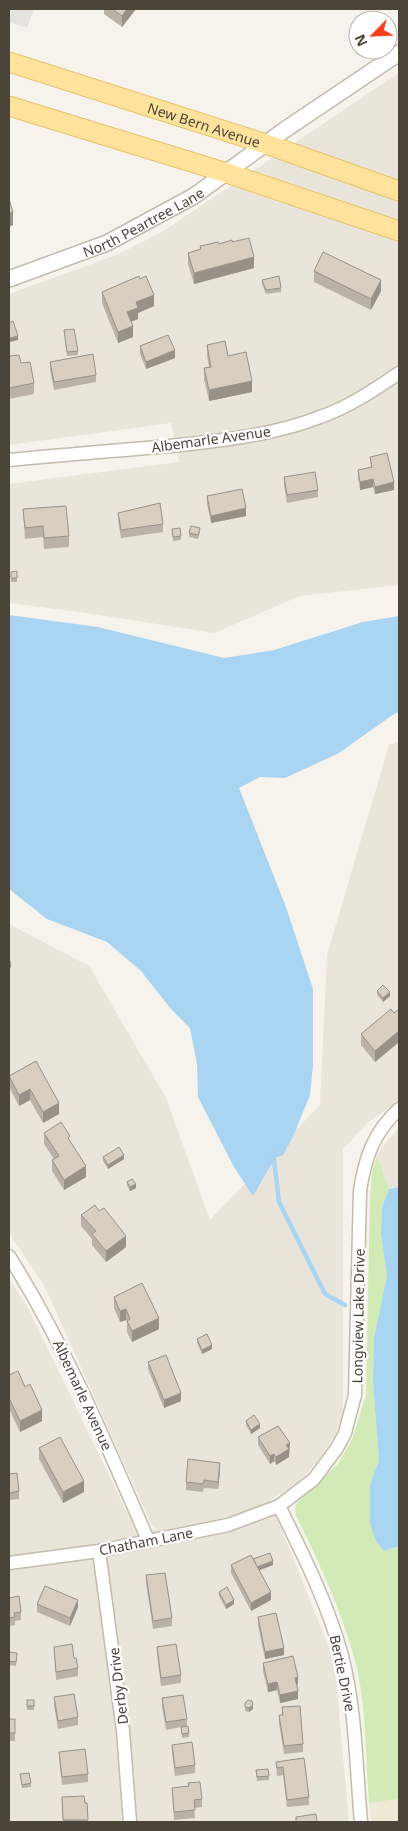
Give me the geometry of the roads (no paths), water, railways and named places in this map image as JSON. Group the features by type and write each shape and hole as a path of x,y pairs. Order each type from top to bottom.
{"main road":[{"name":"New Bern Avenue","path":"9,62 266,144 399,191"},
{"path":"9,106 226,173 399,231"}],"street":[{"name":"North Peartree Lane","path":"9,279 107,243 194,196 399,53"},
{"name":"Albemarle Avenue","path":"9,460 151,448 224,440 275,431 295,426 338,410 399,373"},
{"name":"Longview Lake Drive","path":"279,1506 298,1493 326,1464 345,1433 350,1417 357,1380 360,1190 363,1170 377,1134 399,1109"},
{"name":"Albemarle Avenue","path":"9,1256 59,1345 113,1458 148,1540"},
{"name":"Chatham Lane","path":"9,1563 99,1551 228,1525 279,1506"},
{"name":"Bertie Drive","path":"279,1506 324,1604 342,1657 352,1714 361,1822"},
{"name":"Derby Drive","path":"99,1551 120,1702 130,1822"}],"water":[{"path":"9,615 98,627 224,658 274,650 363,622 399,616 399,712 339,753 285,778 260,777 239,788 286,907 313,989 313,1065 310,1095 293,1137 283,1155 275,1158 253,1196 234,1167 198,1097 197,1064 190,1028 171,1009 141,971 107,942 47,919 9,889"},
{"path":"399,1187 399,1546 384,1551 375,1539 370,1524 370,1484 379,1461 373,1381 374,1338 387,1276 381,1234 382,1207 389,1189"}],"waterway":[{"path":"273,1152 279,1202 325,1294 345,1305"}]}
